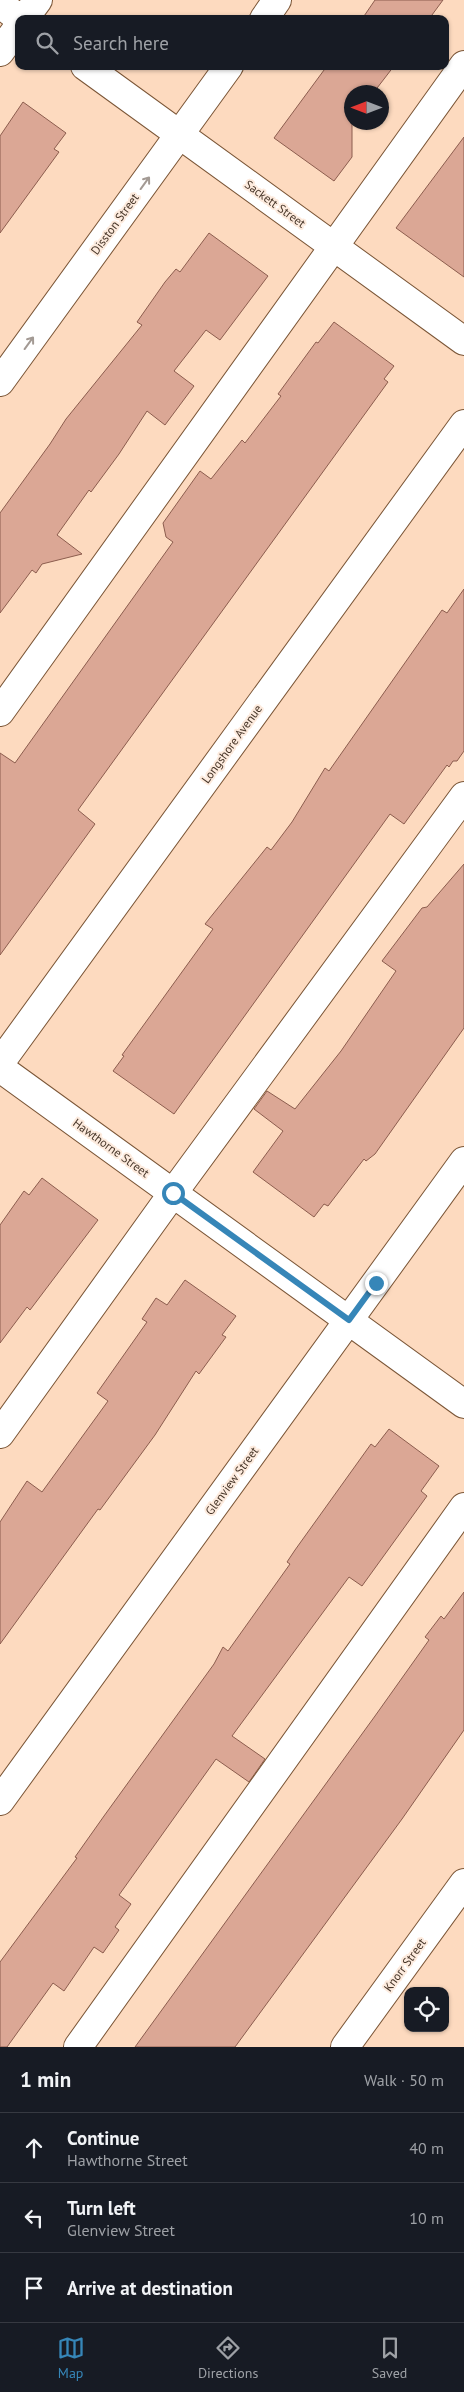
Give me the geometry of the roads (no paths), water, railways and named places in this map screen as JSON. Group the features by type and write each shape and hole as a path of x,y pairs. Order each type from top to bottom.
{"street":[{"path":"27,15 38,0"},
{"path":"267,15 277,0"},
{"path":"0,4 15,15"},
{"path":"0,52 15,31"},
{"path":"0,712 464,65"},
{"name":"Sackett Street","path":"90,70 464,341"},
{"name":"Disston Street","path":"0,382 226,70"},
{"name":"Longshore Avenue","path":"0,1063 464,424"},
{"path":"0,1434 173,1193 464,796"},
{"name":"Hawthorne Street","path":"0,1068 464,1404"},
{"name":"Glenview Street","path":"0,1801 464,1161"},
{"path":"78,2047 464,1507"},
{"name":"Knorr Street","path":"345,2047 464,1883"}]}
